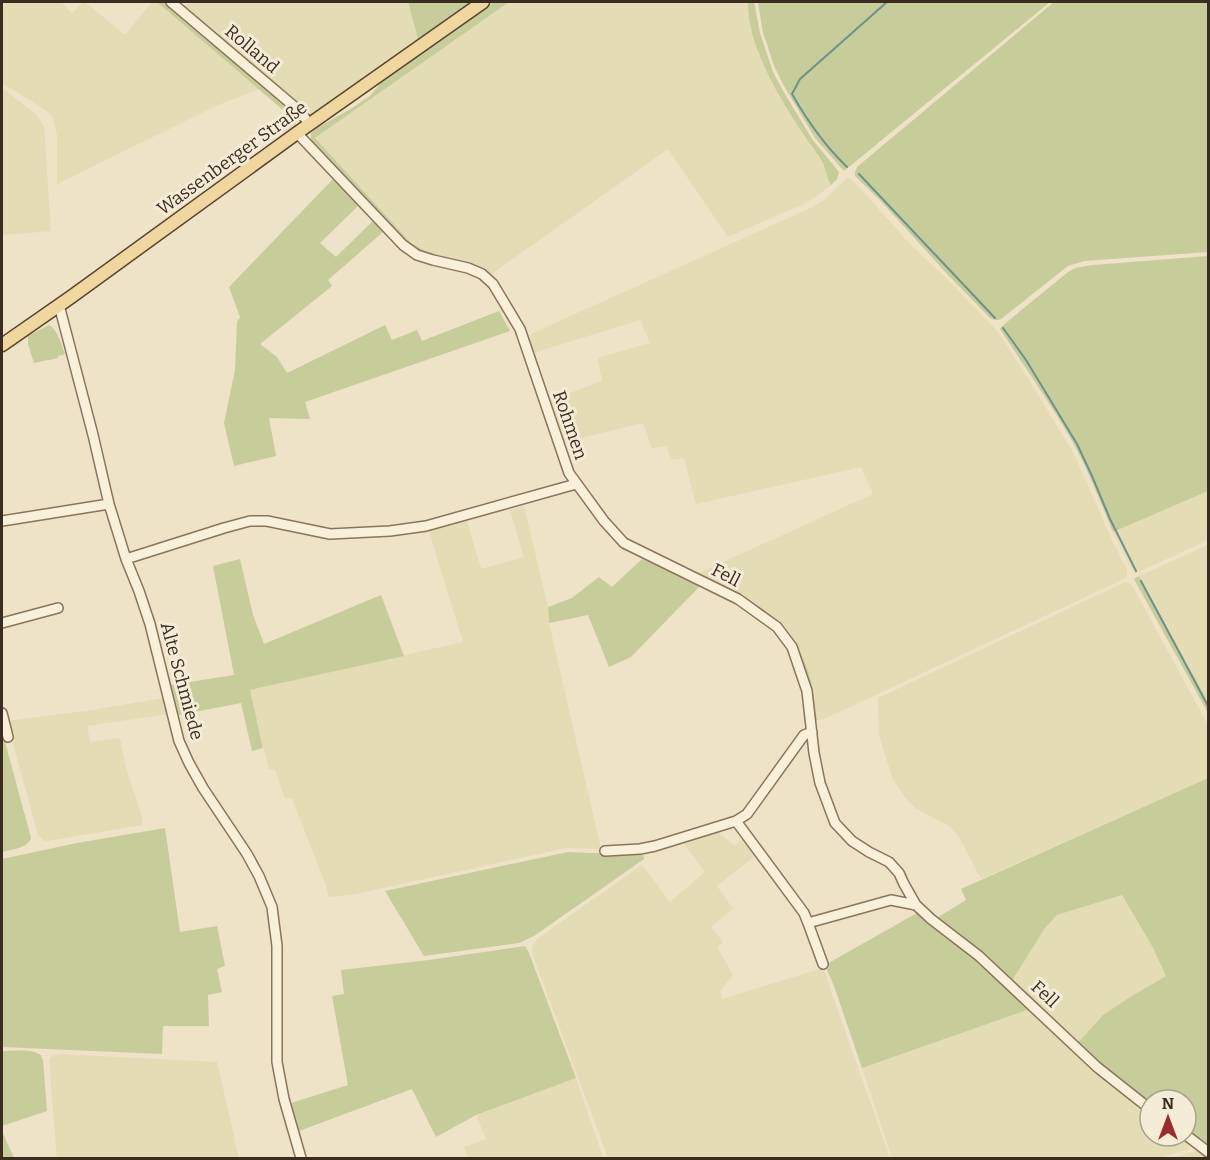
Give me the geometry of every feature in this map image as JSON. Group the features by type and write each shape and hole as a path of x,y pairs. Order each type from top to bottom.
{"main road":[{"name":"Wassenberger Straße","path":"2,345 483,2"}],"street":[{"name":"Rolland","path":"171,2 296,108 310,124"},
{"name":"Rohmen","path":"126,559 250,521 267,521 330,534 390,531 426,526 576,483 569,472 520,329 493,284 482,274 468,268 417,255 403,245 297,133"},
{"name":"Alte Schmiede","path":"59,305 109,504 150,624 179,741 203,788 259,876 272,907 277,946 277,1062 284,1099 302,1158"},
{"name":"Fell","path":"576,483 604,521 624,543 738,598 777,627 792,647 807,691 820,783 835,823 852,841 889,862 899,873 916,905 979,956 1097,1067 1138,1099"},
{"path":"2,521 109,504"},
{"path":"2,623 58,608"},
{"path":"2,713 9,737"},
{"path":"605,851 655,846 736,821 747,814 804,735 812,732"},
{"path":"736,821 804,913 823,964"},
{"path":"891,900 904,884"},
{"path":"808,923 891,900 916,905"}],"shaded area":[{"path":"2,2 61,2 72,13 85,2 125,35 152,2 157,2 259,89 218,105 57,184 57,135 53,117 2,83"},
{"path":"195,2 408,2 418,39 310,115 182,6"},
{"path":"509,2 748,2 760,57 781,98 824,164 831,185 801,205 728,237 668,149 490,275 472,266 440,259 427,253 411,243 315,138"},
{"path":"2,88 37,115 44,127 51,231 2,235"},
{"path":"848,177 909,243 998,332 1073,452 1127,570 1127,575 1107,587 822,720 817,720 807,666 794,641 732,590 699,573 873,494 861,467 696,504 684,458 671,460 667,446 652,448 643,423 564,442 548,401 602,381 598,358 650,343 640,320 533,353 529,338 532,333 813,207 824,200"},
{"path":"1208,491 1208,540 1134,574 1113,532"},
{"path":"524,506 601,849 566,848 356,894 329,897 292,798 285,798 275,770 269,769 249,690 463,642 428,528 467,521 481,569 524,557 510,510"},
{"path":"1208,545 1208,702 1139,576"},
{"path":"1125,582 1132,585 1208,725 1208,778 981,879 959,837 949,826 915,808 893,779 879,733 878,698"},
{"path":"164,698 168,714 87,726 90,742 120,738 125,765 142,817 142,825 43,840 38,835 7,721"},
{"path":"715,830 735,846 743,839 755,856 717,886 733,909 711,927 723,942 717,947 733,975 720,991 722,999 823,968 890,1158 608,1158 532,953 533,946 537,939 642,865 670,902 705,872 683,842"},
{"path":"1122,895 1152,946 1166,976 1103,1015 1077,1044 1012,981 1045,928 1057,915"},
{"path":"1030,1009 1138,1104 1138,1148 1188,1148 1160,1158 892,1158 862,1068"},
{"path":"59,1054 217,1062 239,1158 57,1158 49,1060 52,1056"},
{"path":"576,1078 603,1158 468,1158 464,1147 486,1139 476,1115"},
{"path":"1200,1151 1208,1158 1174,1158"}],"green space":[{"path":"157,2 165,2 288,106 296,115 296,124 283,132 281,128 290,116"},
{"path":"408,2 472,2 418,39"},
{"path":"494,2 509,2 315,138 411,243 440,259 410,246 311,141 311,133 370,96 384,79"},
{"path":"748,2 754,2 760,33 773,72 782,89 812,139 839,172 837,179 831,185 823,163 793,118 766,70 753,35"},
{"path":"758,2 1050,2 844,171 815,138 784,86 774,66 763,33"},
{"path":"1054,2 1208,2 1208,252 1084,261 1068,266 1001,319 996,320 990,318 949,276 855,176 855,172 857,167"},
{"path":"333,179 360,204 320,243 336,257 375,219 383,232 328,280 332,286 260,344 277,357 287,373 385,325 392,340 417,330 422,341 499,311 510,331 305,402 310,419 269,418 276,456 234,466 224,423 235,370 237,322 240,317 229,287"},
{"path":"1208,256 1208,491 1113,532 1071,439 1000,329 1075,268"},
{"path":"49,325 57,334 65,354 58,358 34,363 28,336"},
{"path":"240,559 253,615 264,644 381,595 404,656 250,690 263,748 252,751 241,703 179,715 171,685 234,675 213,566"},
{"path":"642,559 700,586 631,657 609,667 588,615 549,623 548,607 572,598 599,577 612,587"},
{"path":"699,573 762,609 787,633 798,648 806,665 812,685 817,720 815,720 785,636 695,574"},
{"path":"1139,576 1208,702 1208,713 1134,579"},
{"path":"2,738 4,738 31,838 23,846 2,852"},
{"path":"1208,778 1208,1148 1198,1141 1198,1088 1138,1088 1138,1096 1077,1044 1103,1015 1166,976 1152,946 1122,895 1057,915 1045,928 1012,981 935,919 966,900 961,889"},
{"path":"165,828 180,932 217,926 225,966 217,969 222,992 208,995 209,1026 163,1026 162,1054 2,1047 2,859"},
{"path":"568,852 640,853 644,859 534,936 519,943 424,956 385,891"},
{"path":"917,913 997,976 1030,1009 862,1068 825,965"},
{"path":"525,946 576,1078 476,1115 436,1137 412,1089 299,1131 291,1103 348,1085 332,996 344,994 341,970"},
{"path":"20,1050 41,1055 47,1111 2,1126 2,1051"},
{"path":"2,1131 14,1158 2,1158"}],"waterway":[{"path":"847,167 817,133 792,94 800,79 887,2"},
{"path":"859,174 995,318"},
{"path":"1003,328 1026,360 1077,444 1136,571"},
{"path":"1141,581 1208,706"}]}
